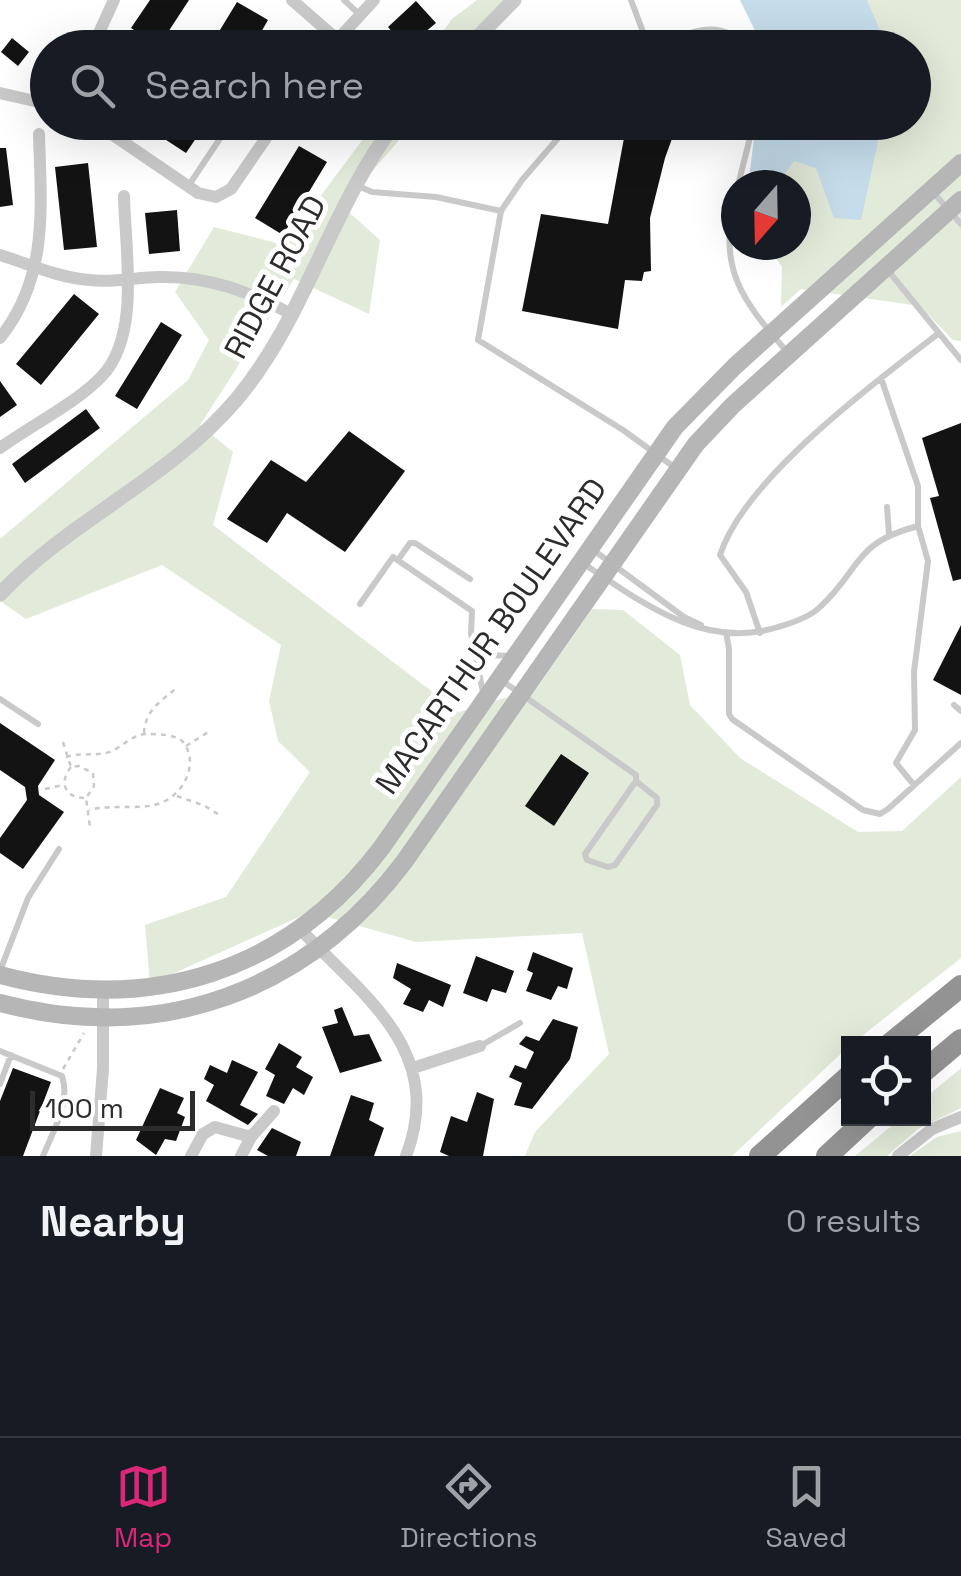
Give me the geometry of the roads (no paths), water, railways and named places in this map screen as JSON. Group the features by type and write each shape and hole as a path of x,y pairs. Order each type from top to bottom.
{"highway":[{"path":"900,1036 961,986"},
{"path":"931,1065 961,1040"},
{"path":"760,1156 841,1083"},
{"path":"827,1156 859,1126"}],"main road":[{"name":"MACARTHUR BOULEVARD","path":"0,974 35,984 102,992 165,986 238,964 300,930 358,878 654,453 704,394 961,164"},
{"name":"MACARTHUR BOULEVARD","path":"4,1007 102,1019 171,1012 248,989 320,950 378,896 676,469 724,414 789,354 886,267 957,211"},
{"path":"868,247 886,267"}],"street":[{"path":"100,30 114,0"},
{"path":"292,0 323,30"},
{"path":"348,30 374,0"},
{"path":"485,30 514,0"},
{"path":"0,93 30,100"},
{"path":"0,338 22,306 36,267 41,236 39,140"},
{"path":"121,140 207,197 224,194 264,140"},
{"name":"RIDGE ROAD","path":"0,594 52,545 189,448 256,374 293,314 356,184 384,140"},
{"path":"0,448 104,375 114,361 124,334 124,196"},
{"path":"0,255 93,281 157,277 207,280 258,296 293,314"},
{"path":"300,930 405,1045 418,1104 406,1156"},
{"path":"97,1156 102,992"},
{"path":"413,1068 480,1046"},
{"path":"240,1156 274,1111"},
{"path":"898,1156 932,1129 961,1116"},
{"path":"191,1156 203,1134 215,1127 251,1137"}],"lane":[{"path":"344,0 359,14"},
{"path":"631,0 644,30"},
{"path":"188,185 219,140"},
{"path":"556,140 501,210 478,340 676,469"},
{"path":"742,170 749,140"},
{"path":"356,184 372,192 501,210"},
{"path":"931,190 957,211"},
{"path":"731,260 737,287 789,354"},
{"path":"886,267 961,360"},
{"path":"760,633 746,592 720,554 726,538 769,479 851,401 939,333"},
{"path":"881,378 918,486 920,543 928,561 914,672 915,730 896,764 914,786"},
{"path":"887,507 890,534"},
{"path":"585,554 662,615 711,630 760,633 817,610 866,549 890,534 918,526"},
{"path":"398,560 414,543 470,579"},
{"path":"585,554 711,630"},
{"path":"360,604 393,556 472,611 471,634 484,698"},
{"path":"726,632 732,719 863,810 880,814 961,743"},
{"path":"475,647 488,655 514,655"},
{"path":"498,678 636,776 585,854 587,860 608,868 615,865 657,804 658,798 636,781"},
{"path":"0,699 38,724"},
{"path":"954,705 961,711"},
{"path":"0,974 28,898 59,848"},
{"path":"480,1046 520,1024"},
{"path":"0,1051 60,1075 66,1088 44,1156"},
{"path":"0,1084 11,1056"}],"water":[{"path":"740,0 867,0 880,30 755,30"},
{"path":"754,140 878,140 861,220 834,218 816,168 794,161 787,170 750,170"}]}
